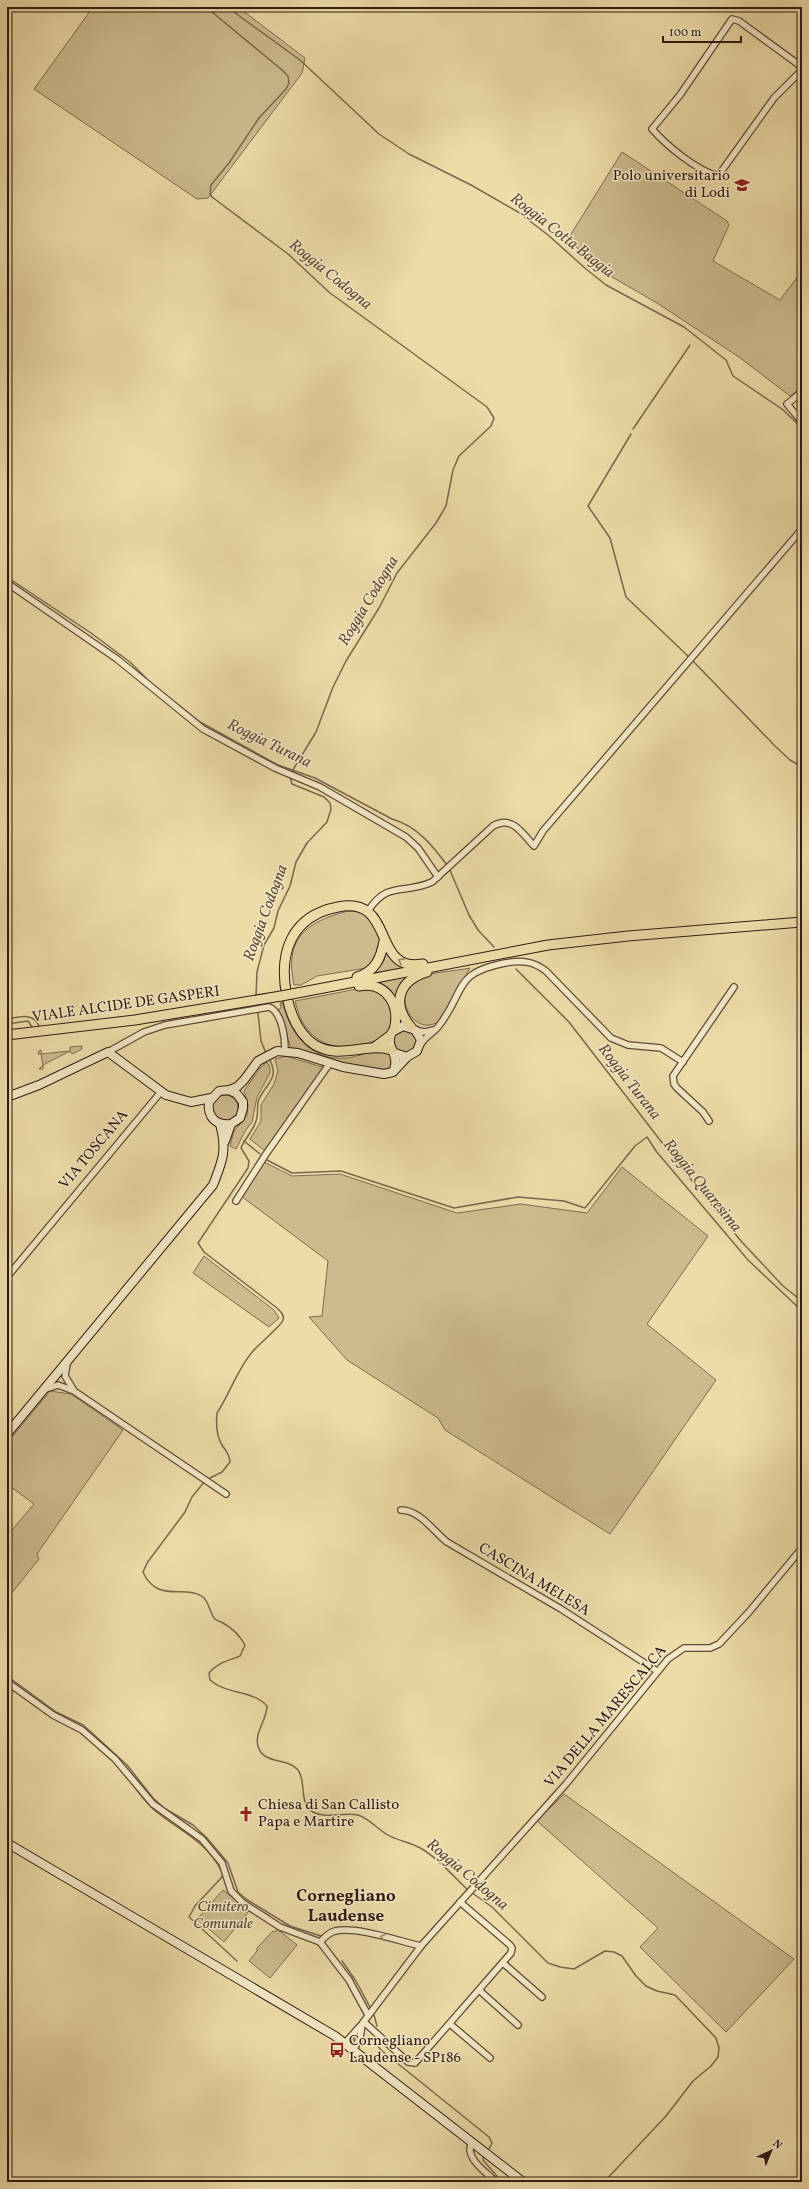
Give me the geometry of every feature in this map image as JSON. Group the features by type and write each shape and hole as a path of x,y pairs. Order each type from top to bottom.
{"main road":[{"path":"407,1057 375,1047 340,1052 327,1050 309,1040 294,1023 286,989 284,968 285,952 290,940 296,930 311,918 339,907 360,907 368,911 379,923 391,954 406,964 416,965 442,960 452,963"},
{"path":"340,985 533,948 602,938 802,922"},
{"path":"340,985 350,979 365,975 375,966 379,960 385,939"},
{"path":"191,1102 211,1098 219,1091 237,1087 244,1080 253,1066 263,1057 272,1052 285,1050 330,1063 388,1074 407,1057 414,1054 420,1044 420,1036 403,1018 399,1002 406,984 421,974 444,968 452,963"},
{"path":"340,985 352,987 368,984 377,987 390,996 397,1013 390,1046 394,1052 396,1062 394,1070"},
{"name":"VIALE ALCIDE DE GASPERI","path":"7,1035 250,1006 266,1003 281,996 340,985"},
{"path":"375,1047 403,1026 413,1028"},
{"path":"7,1097 39,1085 108,1052 160,1093 172,1098 191,1102 209,1112 215,1121 220,1124 231,1124 236,1122 242,1113 242,1102 240,1097 244,1080"},
{"path":"229,1090 240,1097"},
{"path":"209,1112 211,1098"},
{"path":"7,1434 212,1185 221,1164 224,1152 224,1141 220,1124"},
{"path":"224,1141 231,1124"},
{"path":"7,1843 345,2043 523,2182"}],"street":[{"path":"732,19 739,21 802,69 774,98 718,176 706,173 662,139 652,129 680,95 732,19"},
{"path":"802,392 787,404 802,422"},
{"path":"368,911 375,901 386,892 424,885 438,877 493,826 501,821 509,822 534,846 543,831 802,529"},
{"path":"7,583 123,664 203,729 291,775 320,787 406,837 418,848 438,877"},
{"path":"420,1044 438,1027 462,986 472,974 489,966 514,961 525,961 536,964 546,971 611,1038 628,1045 661,1048 683,1062"},
{"path":"709,1121 703,1112 674,1084 673,1076 734,987"},
{"path":"266,1003 276,1014 284,1036 285,1050"},
{"path":"108,1052 144,1032 165,1025 250,1006"},
{"path":"413,1028 424,1032 434,1030"},
{"path":"236,1201 266,1154 330,1063"},
{"name":"VIA TOSCANA","path":"7,1277 160,1093"},
{"path":"68,1360 65,1376 74,1391"},
{"path":"42,1391 58,1385 74,1391 226,1494"},
{"name":"CASCINA MELESA","path":"401,1510 410,1511 436,1529 447,1542 561,1609 657,1671"},
{"name":"VIA DELLA MARESCALCA","path":"363,2023 421,1946 566,1784 657,1671 679,1650 690,1647 710,1648 719,1644 754,1607 802,1548"},
{"path":"7,1682 53,1715 82,1730 115,1759 153,1804 202,1840 222,1863 231,1891 243,1903 280,1927 320,1942 349,1980 368,2015"},
{"path":"363,2023 413,2064 417,2062 503,1963 511,1953 512,1947 460,1902"},
{"path":"320,1942 326,1935 334,1931 349,1929 421,1946"},
{"path":"503,1963 542,1997"},
{"path":"479,1990 518,2025"},
{"path":"345,2043 363,2023"},
{"path":"354,2049 360,2038 363,2023"},
{"path":"450,2024 490,2058"},
{"path":"472,2142 469,2149 471,2156 496,2182"}],"green space":[{"path":"93,7 238,7 305,58 302,73 208,198 197,199 34,89"},
{"path":"622,152 727,221 729,225 713,261 780,300 802,271 802,387 790,396 739,357 657,303 600,270 568,239"},
{"path":"348,911 361,912 366,914 372,920 381,937 377,959 367,968 317,976 301,985 294,985 292,955 302,934 320,921 333,915"},
{"path":"386,951 410,967 374,973 384,961"},
{"path":"470,968 439,1021 430,1025 421,1024 414,1020 408,1012 405,1003 405,994 409,985 423,976"},
{"path":"409,976 399,987 396,998 391,991 376,982"},
{"path":"367,987 377,990 391,1003 393,1021 390,1029 384,1036 366,1044 355,1046 335,1046 320,1040 306,1028 295,1001"},
{"path":"282,1002 296,1034 312,1050 333,1058 346,1058 375,1052 386,1053 391,1055 392,1066 385,1070 343,1063 291,1048 278,1010 281,1008 280,1003"},
{"path":"405,1029 410,1030 416,1036 416,1046 410,1052 405,1053 400,1052 394,1046 393,1041 394,1036 400,1030"},
{"path":"82,1046 82,1049 72,1054 70,1047"},
{"path":"41,1050 42,1054 70,1051 43,1065 41,1054 38,1054 39,1051"},
{"path":"286,1056 325,1068 265,1151 250,1139 261,1121 261,1105 274,1084 278,1071 275,1059"},
{"path":"267,1062 270,1067 270,1073 257,1097 252,1122 245,1131 236,1149 230,1146 234,1131 247,1116 248,1105 244,1091 260,1068"},
{"path":"225,1095 234,1099 238,1108 234,1117 225,1121 216,1117 212,1108 216,1099"},
{"path":"264,1162 292,1176 340,1174 457,1213 521,1204 587,1213 622,1167 708,1236 647,1324 716,1380 610,1534 445,1430 438,1418 347,1360 309,1317 322,1316 328,1261 241,1196"},
{"path":"204,1256 274,1310 279,1318 269,1327 193,1273"},
{"path":"50,1391 71,1394 123,1430 37,1554 39,1559 7,1599 7,1536 34,1504 7,1484 7,1443"},
{"path":"564,1794 794,1959 726,2032 640,1947 658,1928 537,1821"},
{"name":"Cimitero Comunale","path":"223,1890 249,1911 224,1942 197,1919"},
{"path":"277,1929 297,1945 270,1978 249,1961 257,1951 257,1948 273,1931 275,1932"}],"waterway":[{"name":"Roggia Codogna","path":"206,7 282,70 288,76 289,83 286,89 259,118 229,163 211,185 210,194 212,197 288,254 330,293 487,407 494,418 491,426 459,456 453,470 446,506 436,523 397,573 379,608 346,661 333,687 316,732 291,773"},
{"name":"Roggia Cotta Baggia","path":"227,7 300,60 379,134 409,154 471,185 518,212 548,235 606,285 684,327 726,360 733,376 782,409 802,428"},
{"path":"7,101 12,92"},
{"path":"633,429 690,345"},
{"path":"631,434 588,506 610,538 626,597 689,657"},
{"name":"Roggia Turana","path":"7,577 91,633 130,662 151,683 200,722 278,765 315,778 392,819 409,826 436,850 447,865"},
{"path":"692,660 775,746 790,760 802,767"},
{"name":"Roggia Codogna","path":"256,996 257,972 264,945 274,928 278,911 290,886 296,862 307,843 327,822 331,809 330,803 324,797 292,784 290,777"},
{"name":"Roggia Turana","path":"449,868 469,915 478,930 494,947"},
{"name":"Roggia Turana","path":"516,969 569,1022 680,1166 741,1241 783,1286 802,1301"},
{"name":"Roggia Codogna","path":"257,1004 261,1041 266,1053"},
{"path":"7,1019 25,1016 33,1019 39,1026"},
{"path":"7,1024 28,1021 32,1027"},
{"name":"Roggia Codogna","path":"208,1479 222,1472 230,1462 229,1455 222,1445 219,1437 217,1413 238,1373 248,1358 256,1348 279,1326 283,1318 282,1313 277,1308 204,1252 198,1243 248,1168 249,1161 241,1148 256,1121 259,1099 273,1076 272,1065 269,1058"},
{"name":"Roggia Quaresima","path":"267,1160 292,1173 341,1171 454,1208 518,1197 564,1201 585,1208 635,1146 647,1137 656,1151 748,1260 802,1311"},
{"name":"Roggia Quaresima","path":"244,1141 260,1154"},
{"name":"Roggia Codogna","path":"205,1481 192,1497 185,1512 147,1563 143,1572 149,1582 156,1588 163,1591 188,1592 203,1597 215,1619 230,1627 245,1645 240,1656 223,1662 212,1669 209,1673 210,1680 224,1688 255,1697 267,1706 259,1731 257,1741 258,1746 265,1756 270,1759 288,1763 298,1770 301,1775 304,1798 308,1808 313,1812 324,1815 353,1814 362,1816 390,1836 418,1847 428,1853 468,1890"},
{"path":"7,1676 56,1712 83,1725 127,1765 153,1798 164,1808 193,1825 206,1837 228,1863 238,1892 246,1899 290,1926 321,1936"},
{"path":"129,1780 146,1802 167,1820 194,1839 217,1863 223,1874 222,1877 195,1906 189,1917 237,1961"},
{"name":"Roggia Codogna","path":"471,1892 492,1907 548,1963 574,1969 605,1951 614,1952 622,1956 636,1976 646,1986 657,1991 675,1995 716,2038 719,2048 718,2057 711,2066 693,2081 666,2116 604,2182"},
{"path":"342,1961 356,1981 370,2007"},
{"path":"374,2015 377,2026"},
{"path":"377,2040 377,2045 381,2050 489,2137 492,2143 489,2149"},
{"path":"484,2155 483,2160 502,2182"}],"place":[{"name":"Polo universitario di Lodi","path":"742,185"},
{"name":"Chiesa di San Callisto Papa e Martire","path":"246,1814"},
{"name":"Cornegliano Laudense - SP186","path":"337,2050"}],"district":[{"name":"Cornegliano Laudense","path":"346,1906"}]}
